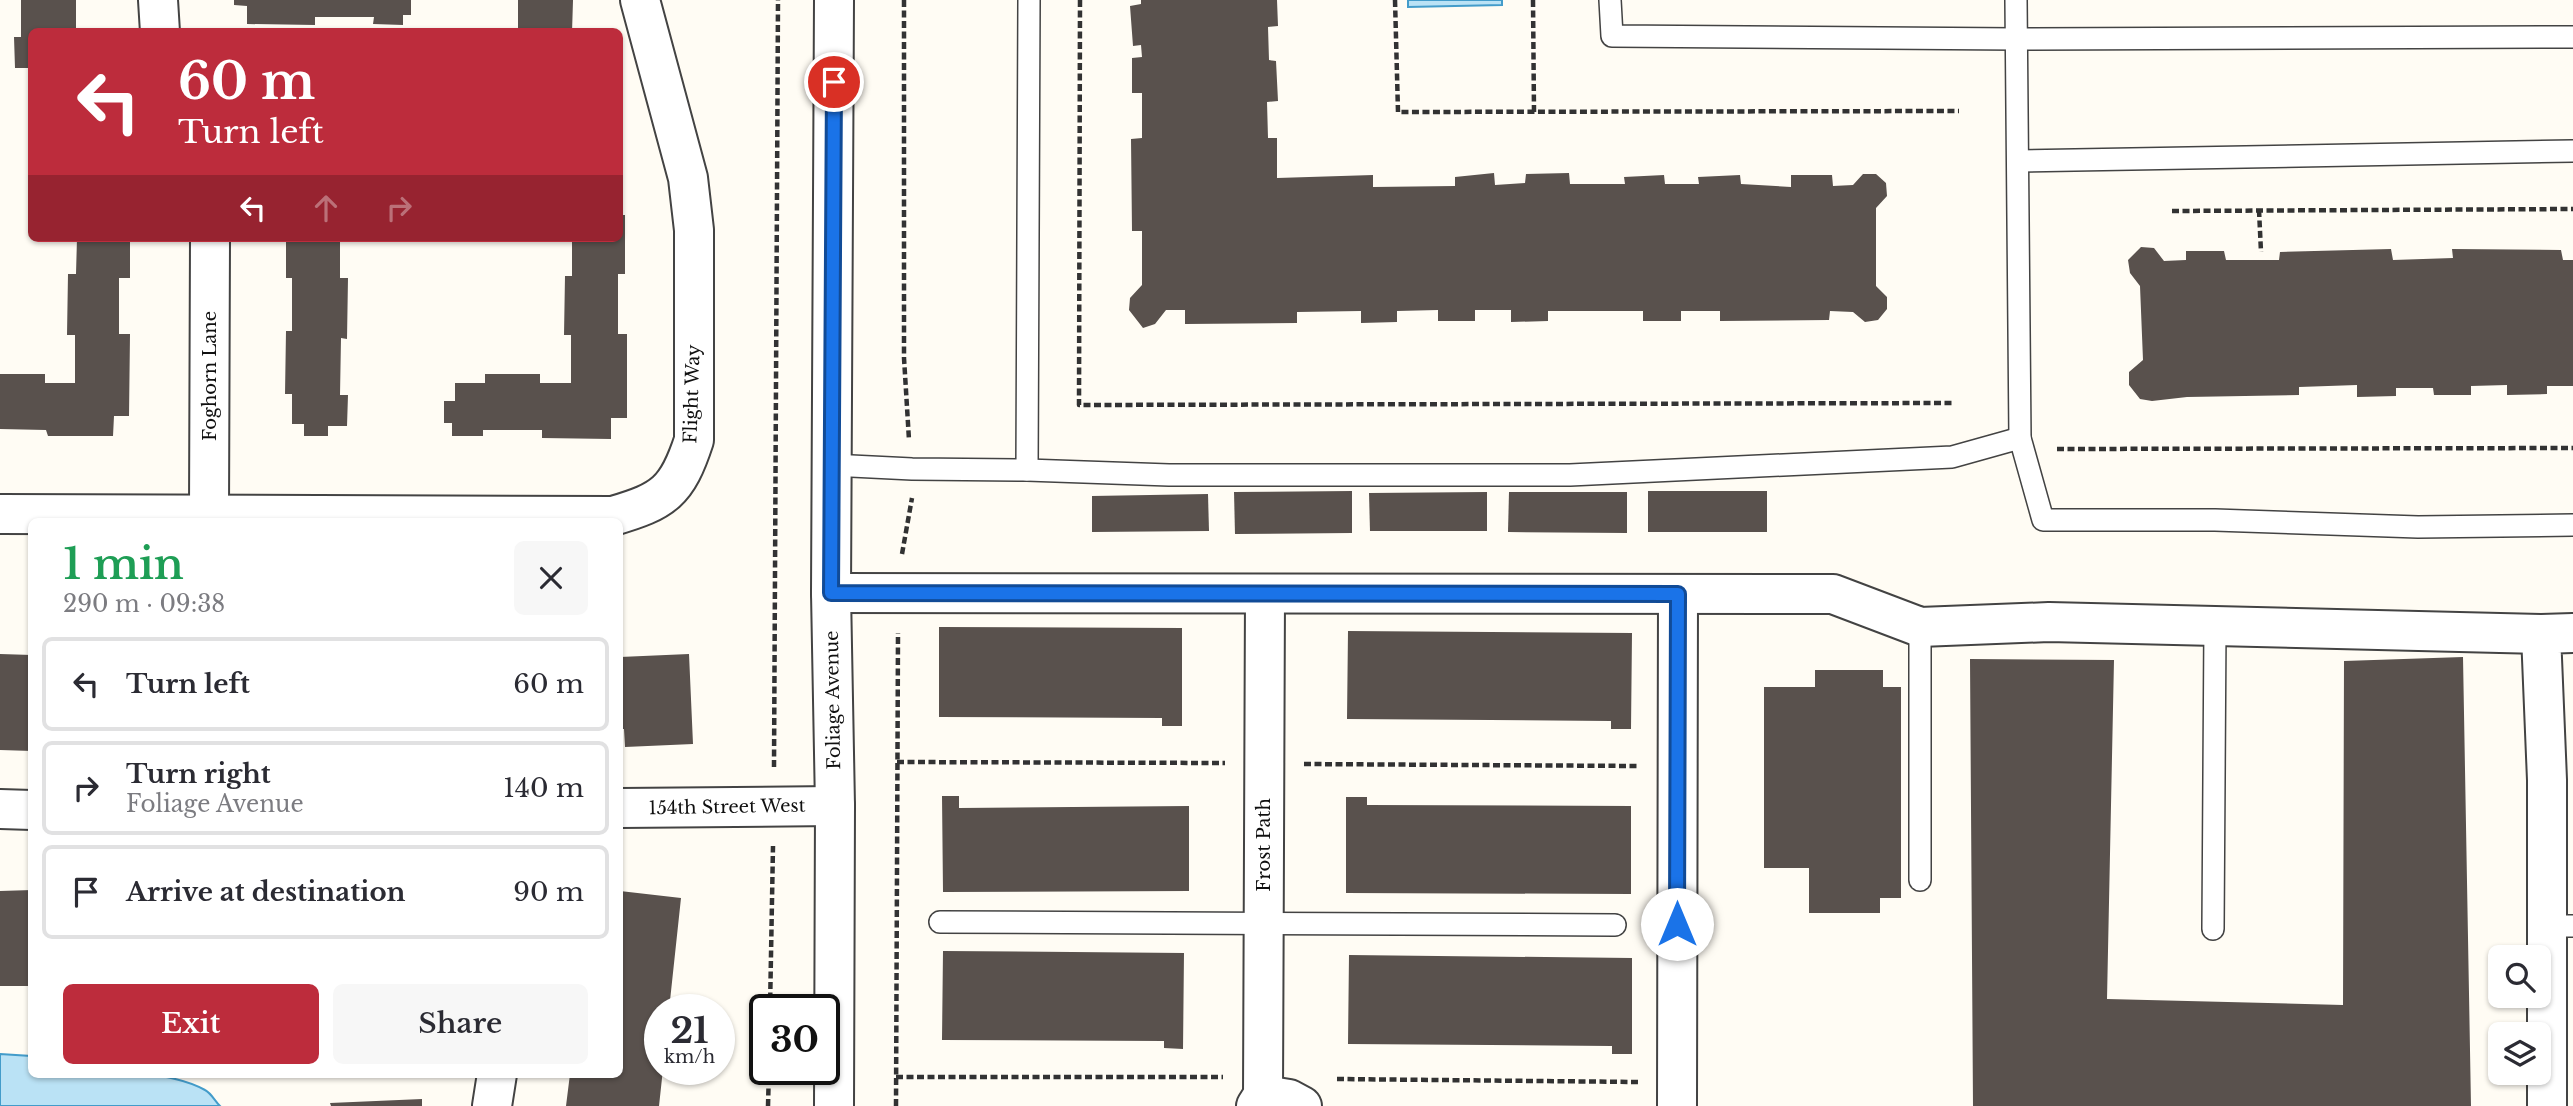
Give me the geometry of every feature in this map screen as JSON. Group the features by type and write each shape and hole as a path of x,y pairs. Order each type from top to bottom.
{"street":[{"path":"158,0 160,28"},
{"name":"Flight Way","path":"0,514 613,516 642,507 666,494 684,469 694,440 694,230 688,178 640,0"},
{"name":"Foliage Avenue","path":"834,0 831,465 835,806 834,1106"},
{"name":"Foghorn Lane","path":"209,514 210,242"},
{"path":"831,593 1833,594 1920,627 2049,622 2557,634 2547,780 2560,926 2547,1106"},
{"path":"1677,1094 1678,594"},
{"name":"Frost Path","path":"1251,1093 1264,923 1265,595"},
{"name":"154th Street West","path":"623,808 835,806"},
{"path":"0,809 28,810"},
{"path":"492,1106 496,1078"},
{"path":"1251,1093 1289,1099 1302,1106"}],"lane":[{"path":"1027,470 1029,0"},
{"path":"1610,0 1612,36 2017,39 2573,37"},
{"path":"2016,0 2020,438 2043,520 2215,520 2418,527 2573,525"},
{"path":"2018,161 2573,151"},
{"path":"831,465 1169,475 1570,475 1952,457 2020,438"},
{"path":"2214,929 2215,626"},
{"path":"1920,627 1920,880"},
{"path":"940,922 1615,925"}],"path":[{"path":"770,994 774,806 778,0"},
{"path":"1080,0 1079,405 1955,403"},
{"path":"1395,0 1398,112 1959,111"},
{"path":"1533,0 1534,112"},
{"path":"2172,211 2573,209"},
{"path":"2259,210 2261,252"},
{"path":"2057,449 2573,448"},
{"path":"897,762 1678,766"},
{"path":"896,1077 1251,1093"},
{"path":"1336,1079 1677,1094"},
{"path":"768,1106 769,1085"}],"water":[{"path":"1408,0 1502,0 1502,5 1408,7"},
{"path":"0,1054 28,1056 28,1078 170,1078 205,1090 220,1106 0,1106"}],"building":[{"path":"21,0 76,0 76,28 28,28 28,68 15,68 14,37 21,37"},
{"path":"234,0 411,0 411,15 403,15 403,25 373,24 374,17 315,17 315,25 247,24 247,6 234,5"},
{"path":"518,0 573,0 572,28 518,28"},
{"path":"1141,0 1277,0 1278,26 1268,27 1269,60 1276,61 1278,101 1267,102 1268,138 1277,138 1277,178 1373,175 1373,187 1455,186 1455,177 1494,173 1495,185 1525,183 1526,174 1569,173 1570,184 1625,184 1624,177 1664,175 1665,184 1699,184 1698,177 1740,175 1741,184 1791,187 1791,175 1832,175 1833,186 1853,185 1863,174 1876,174 1886,183 1887,196 1876,208 1876,286 1887,297 1887,309 1878,320 1865,322 1853,312 1830,311 1829,320 1720,321 1720,311 1681,311 1681,321 1643,321 1643,311 1548,311 1548,321 1511,322 1511,310 1475,310 1475,321 1438,321 1438,310 1397,311 1397,322 1361,323 1361,311 1297,312 1297,323 1185,324 1185,310 1166,310 1155,324 1143,328 1129,310 1130,298 1142,285 1142,231 1132,231 1131,139 1142,138 1142,93 1132,93 1132,58 1142,57 1141,45 1133,46 1130,6 1141,4"},
{"path":"625,215 625,274 618,274 618,334 627,334 627,418 611,418 611,439 542,438 542,430 483,430 483,436 452,436 452,423 444,423 444,401 455,401 455,383 485,383 485,374 540,374 540,383 571,383 571,335 564,335 565,276 572,276 572,242 623,242"},
{"path":"77,242 130,242 130,278 119,278 119,334 130,334 129,416 114,416 113,436 48,436 46,430 0,429 0,374 45,374 45,383 75,383 75,335 67,335 68,274 76,274"},
{"path":"286,242 340,242 340,278 348,278 347,339 341,338 340,395 348,395 347,426 328,426 328,436 304,436 304,424 292,424 292,394 285,394 286,331 292,331 292,278 286,278"},
{"path":"2141,247 2154,248 2164,261 2186,260 2186,251 2224,251 2226,260 2279,260 2280,252 2391,249 2393,260 2453,258 2452,249 2561,250 2563,260 2573,260 2573,386 2547,386 2547,394 2507,395 2507,385 2471,386 2471,395 2434,395 2433,388 2396,388 2396,396 2357,397 2357,385 2299,387 2299,395 2187,397 2152,401 2140,399 2129,385 2129,372 2143,360 2140,286 2130,273 2128,260"},
{"path":"1352,491 1352,533 1235,534 1234,492"},
{"path":"1648,491 1767,491 1767,532 1648,532"},
{"path":"1487,492 1487,531 1370,531 1369,493"},
{"path":"1509,492 1627,492 1627,533 1508,532"},
{"path":"1208,494 1209,531 1092,532 1092,496"},
{"path":"939,627 1182,628 1182,726 1162,726 1162,718 939,717"},
{"path":"1348,631 1632,633 1631,729 1611,729 1611,721 1347,719"},
{"path":"0,654 28,655 28,751 0,750"},
{"path":"689,654 693,744 625,747 623,657"},
{"path":"2463,657 2471,1106 1973,1106 1970,659 2114,660 2107,999 2343,1005 2344,661"},
{"path":"1815,670 1883,670 1883,687 1901,687 1901,898 1880,898 1880,913 1809,913 1809,868 1764,868 1764,687 1815,687"},
{"path":"942,796 959,796 959,808 1189,806 1189,891 943,892"},
{"path":"1346,797 1367,797 1367,805 1631,806 1631,894 1346,893"},
{"path":"28,890 28,986 0,986 0,891"},
{"path":"623,891 681,898 671,994 644,994 644,1085 661,1085 659,1106 566,1106 570,1078 623,1078"},
{"path":"943,951 1184,953 1183,1049 1164,1048 1164,1041 942,1040"},
{"path":"1349,955 1632,958 1632,1054 1612,1054 1612,1046 1348,1044"},
{"path":"422,1099 422,1106 331,1106 330,1103"}],"route":[{"path":"834,82 831,593 1678,594 1677,924"}]}
